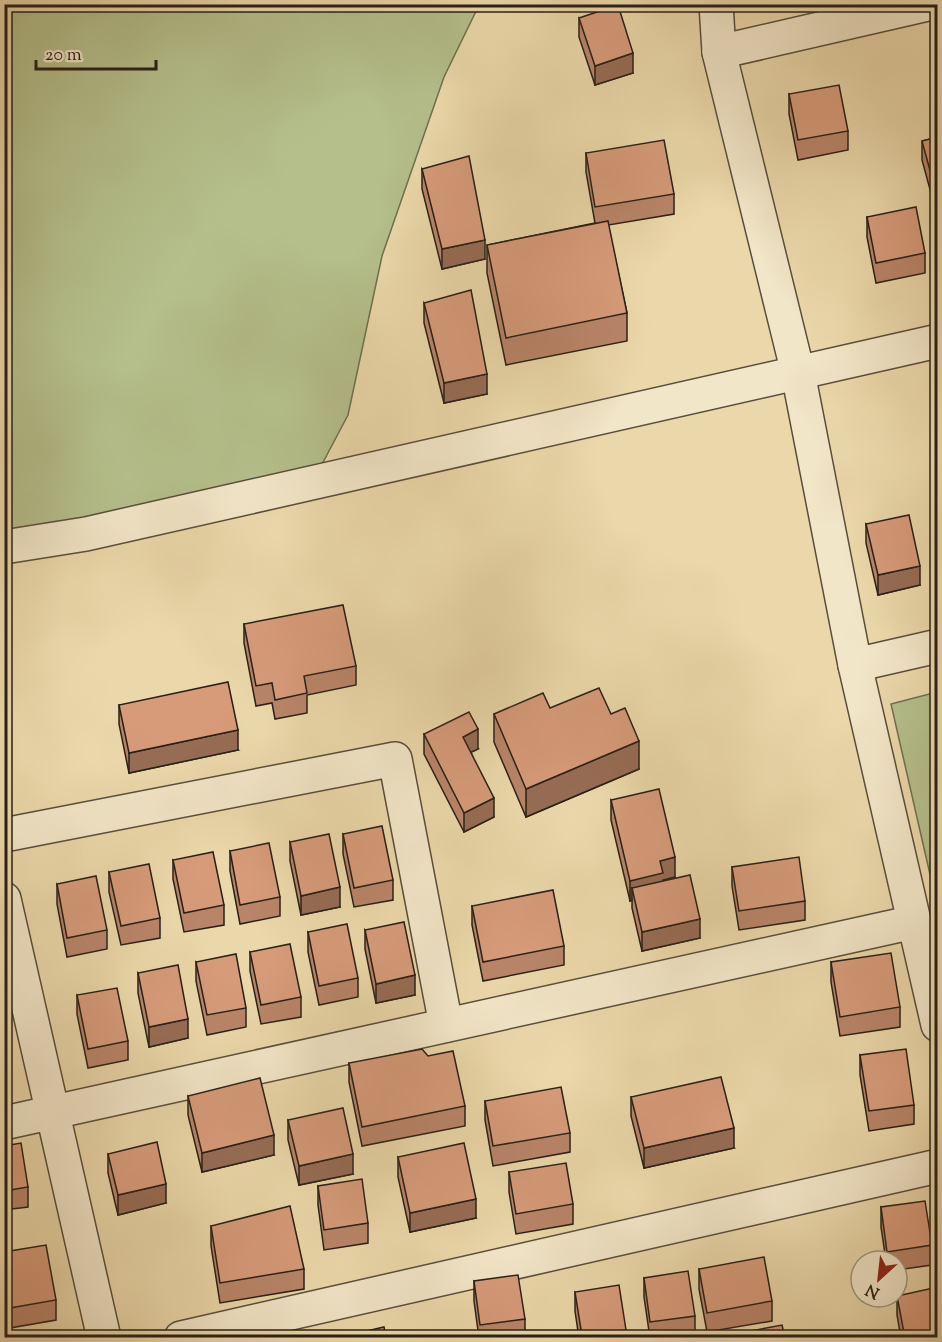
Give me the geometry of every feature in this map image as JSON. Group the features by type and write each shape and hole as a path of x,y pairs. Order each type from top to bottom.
{"street":[{"path":"716,4 719,52 798,373 855,665 938,1025"},
{"path":"719,52 928,4"},
{"path":"4,547 86,534 938,341"},
{"path":"855,665 938,646"},
{"path":"4,835 395,759 446,1025"},
{"path":"4,900 104,1338"},
{"path":"4,1123 914,922"},
{"path":"181,1338 938,1166"}],"green space":[{"path":"12,4 479,5 444,77 382,256 348,415 312,483 16,545 4,507 4,14"},
{"path":"938,692 937,905 891,704"}],"building":[{"path":"618,5 633,53 595,66 579,18"},
{"path":"839,85 848,131 798,140 789,94"},
{"path":"938,137 938,200 922,141"},
{"path":"664,140 674,194 595,207 586,153"},
{"path":"469,156 485,240 442,249 422,169"},
{"path":"916,207 925,253 876,263 867,217"},
{"path":"608,221 627,313 506,338 487,245"},
{"path":"471,290 487,374 444,383 424,303"},
{"path":"909,515 920,566 878,575 866,524"},
{"path":"343,605 356,666 304,676 307,693 275,700 272,683 256,686 244,624"},
{"path":"228,682 238,730 129,753 119,705"},
{"path":"599,688 611,714 625,708 639,741 526,789 494,714 543,693 550,708"},
{"path":"469,712 478,729 463,737 494,798 464,813 424,734"},
{"path":"659,789 675,857 660,861 663,873 630,881 611,800"},
{"path":"382,826 393,880 354,888 343,834"},
{"path":"329,834 340,887 301,896 290,842"},
{"path":"269,843 280,897 240,905 230,851"},
{"path":"213,852 224,905 184,913 173,860"},
{"path":"799,857 805,901 739,911 732,867"},
{"path":"149,864 160,918 121,926 109,872"},
{"path":"690,875 700,919 642,932 632,888"},
{"path":"96,876 107,930 67,938 57,884"},
{"path":"553,890 564,946 483,962 472,906"},
{"path":"404,922 415,975 376,984 365,930"},
{"path":"347,924 358,978 319,986 308,932"},
{"path":"290,944 301,997 261,1005 250,952"},
{"path":"891,953 900,1007 840,1017 831,962"},
{"path":"236,954 246,1008 207,1015 196,962"},
{"path":"178,965 188,1019 149,1027 138,973"},
{"path":"117,988 128,1041 88,1049 77,995"},
{"path":"422,1049 428,1056 453,1051 465,1106 362,1127 349,1063"},
{"path":"906,1049 914,1105 869,1111 860,1055"},
{"path":"721,1077 734,1128 644,1148 631,1097"},
{"path":"260,1078 274,1135 202,1153 188,1096"},
{"path":"561,1087 570,1133 493,1146 485,1101"},
{"path":"343,1108 353,1154 299,1166 288,1120"},
{"path":"157,1142 166,1184 118,1195 108,1154"},
{"path":"21,1143 28,1187 4,1191 4,1146"},
{"path":"464,1143 476,1199 410,1213 398,1157"},
{"path":"566,1163 573,1204 516,1214 509,1172"},
{"path":"362,1179 368,1223 324,1230 318,1186"},
{"path":"925,1201 932,1245 887,1249 881,1207"},
{"path":"290,1206 304,1269 220,1283 211,1226"},
{"path":"46,1245 56,1300 4,1309 4,1252"},
{"path":"764,1257 772,1301 707,1313 699,1269"},
{"path":"688,1271 695,1316 650,1322 644,1278"},
{"path":"518,1275 525,1319 480,1325 474,1281"},
{"path":"619,1285 626,1330 582,1336 575,1292"},
{"path":"938,1287 938,1338 905,1338 899,1309 909,1309 909,1293"},
{"path":"782,1325 785,1338 713,1338"},
{"path":"384,1327 386,1338 337,1338"}]}
